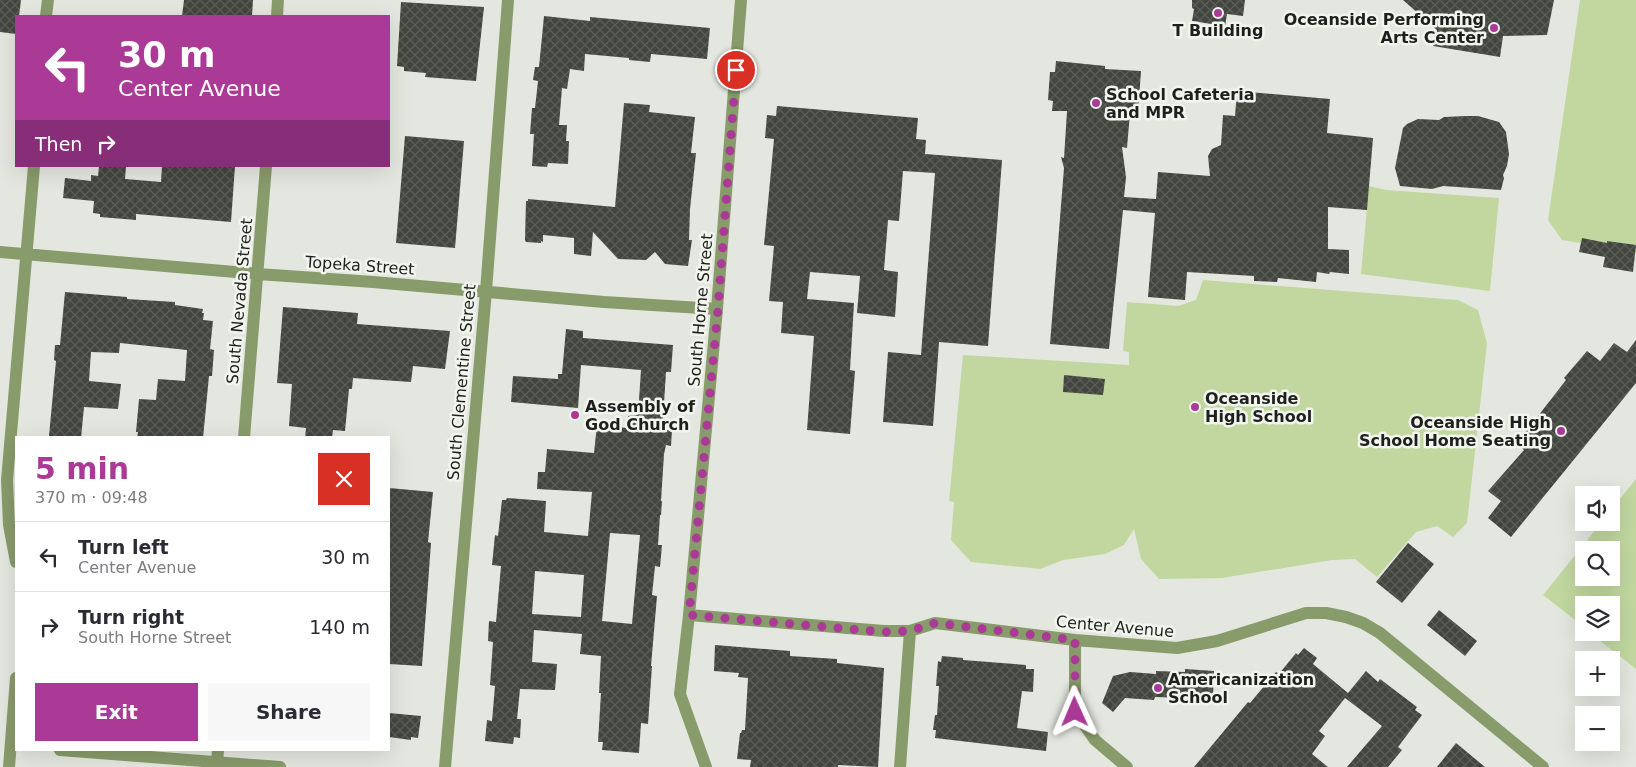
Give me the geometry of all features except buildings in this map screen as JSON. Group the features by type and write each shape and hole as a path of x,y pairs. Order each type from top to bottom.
{"street":[{"path":"46,15 48,0"},
{"path":"277,15 278,0"},
{"name":"South Clementine Street","path":"445,767 486,291 508,0"},
{"name":"South Horne Street","path":"706,767 680,694 718,309 741,0"},
{"path":"15,557 9,525 7,480 34,167"},
{"name":"South Nevada Street","path":"244,436 266,167"},
{"name":"Topeka Street","path":"0,252 604,302 718,309"},
{"name":"Center Avenue","path":"689,615 884,632 910,631 935,623 1075,640 1177,648 1218,641 1306,613 1346,616 1363,623 1395,644 1543,767"},
{"path":"900,767 910,631"},
{"path":"1075,640 1075,712 1095,740 1128,767"},
{"path":"9,767 9,746 15,688"},
{"path":"72,751 280,767"},
{"path":"217,763 218,751"}],"green space":[{"path":"1580,0 1636,0 1636,252 1562,240 1548,220"},
{"path":"1369,186 1386,190 1499,198 1490,291 1361,274"},
{"path":"1203,280 1458,300 1478,310 1487,343 1467,523 1453,537 1437,526 1416,532 1377,577 1355,559 1332,560 1222,578 1159,579 1141,559 1134,529 1124,545 1105,554 1063,560 1040,569 971,562 951,540 954,502 949,501 963,355 1129,365 1129,352 1123,351 1127,302 1178,306 1196,300"},
{"path":"1636,479 1636,669 1620,656 1620,651 1613,651 1600,641 1620,641 1620,596 1575,596 1575,620 1543,595 1575,555 1575,586 1620,586 1620,541 1586,541 1595,531 1620,531 1620,499"}],"place":[{"name":"T Building","path":"1218,13"},
{"name":"Oceanside Performing Arts Center","path":"1494,28"},
{"name":"School Cafeteria and MPR","path":"1096,103"},
{"name":"Oceanside High School","path":"1195,407"},
{"name":"Assembly of God Church","path":"575,415"},
{"name":"Oceanside High School Home Seating","path":"1561,431"},
{"name":"Americanization School","path":"1158,688"}],"route":[{"path":"736,70 718,309 689,615 884,632 910,631 935,623 1075,640 1075,712"}]}
